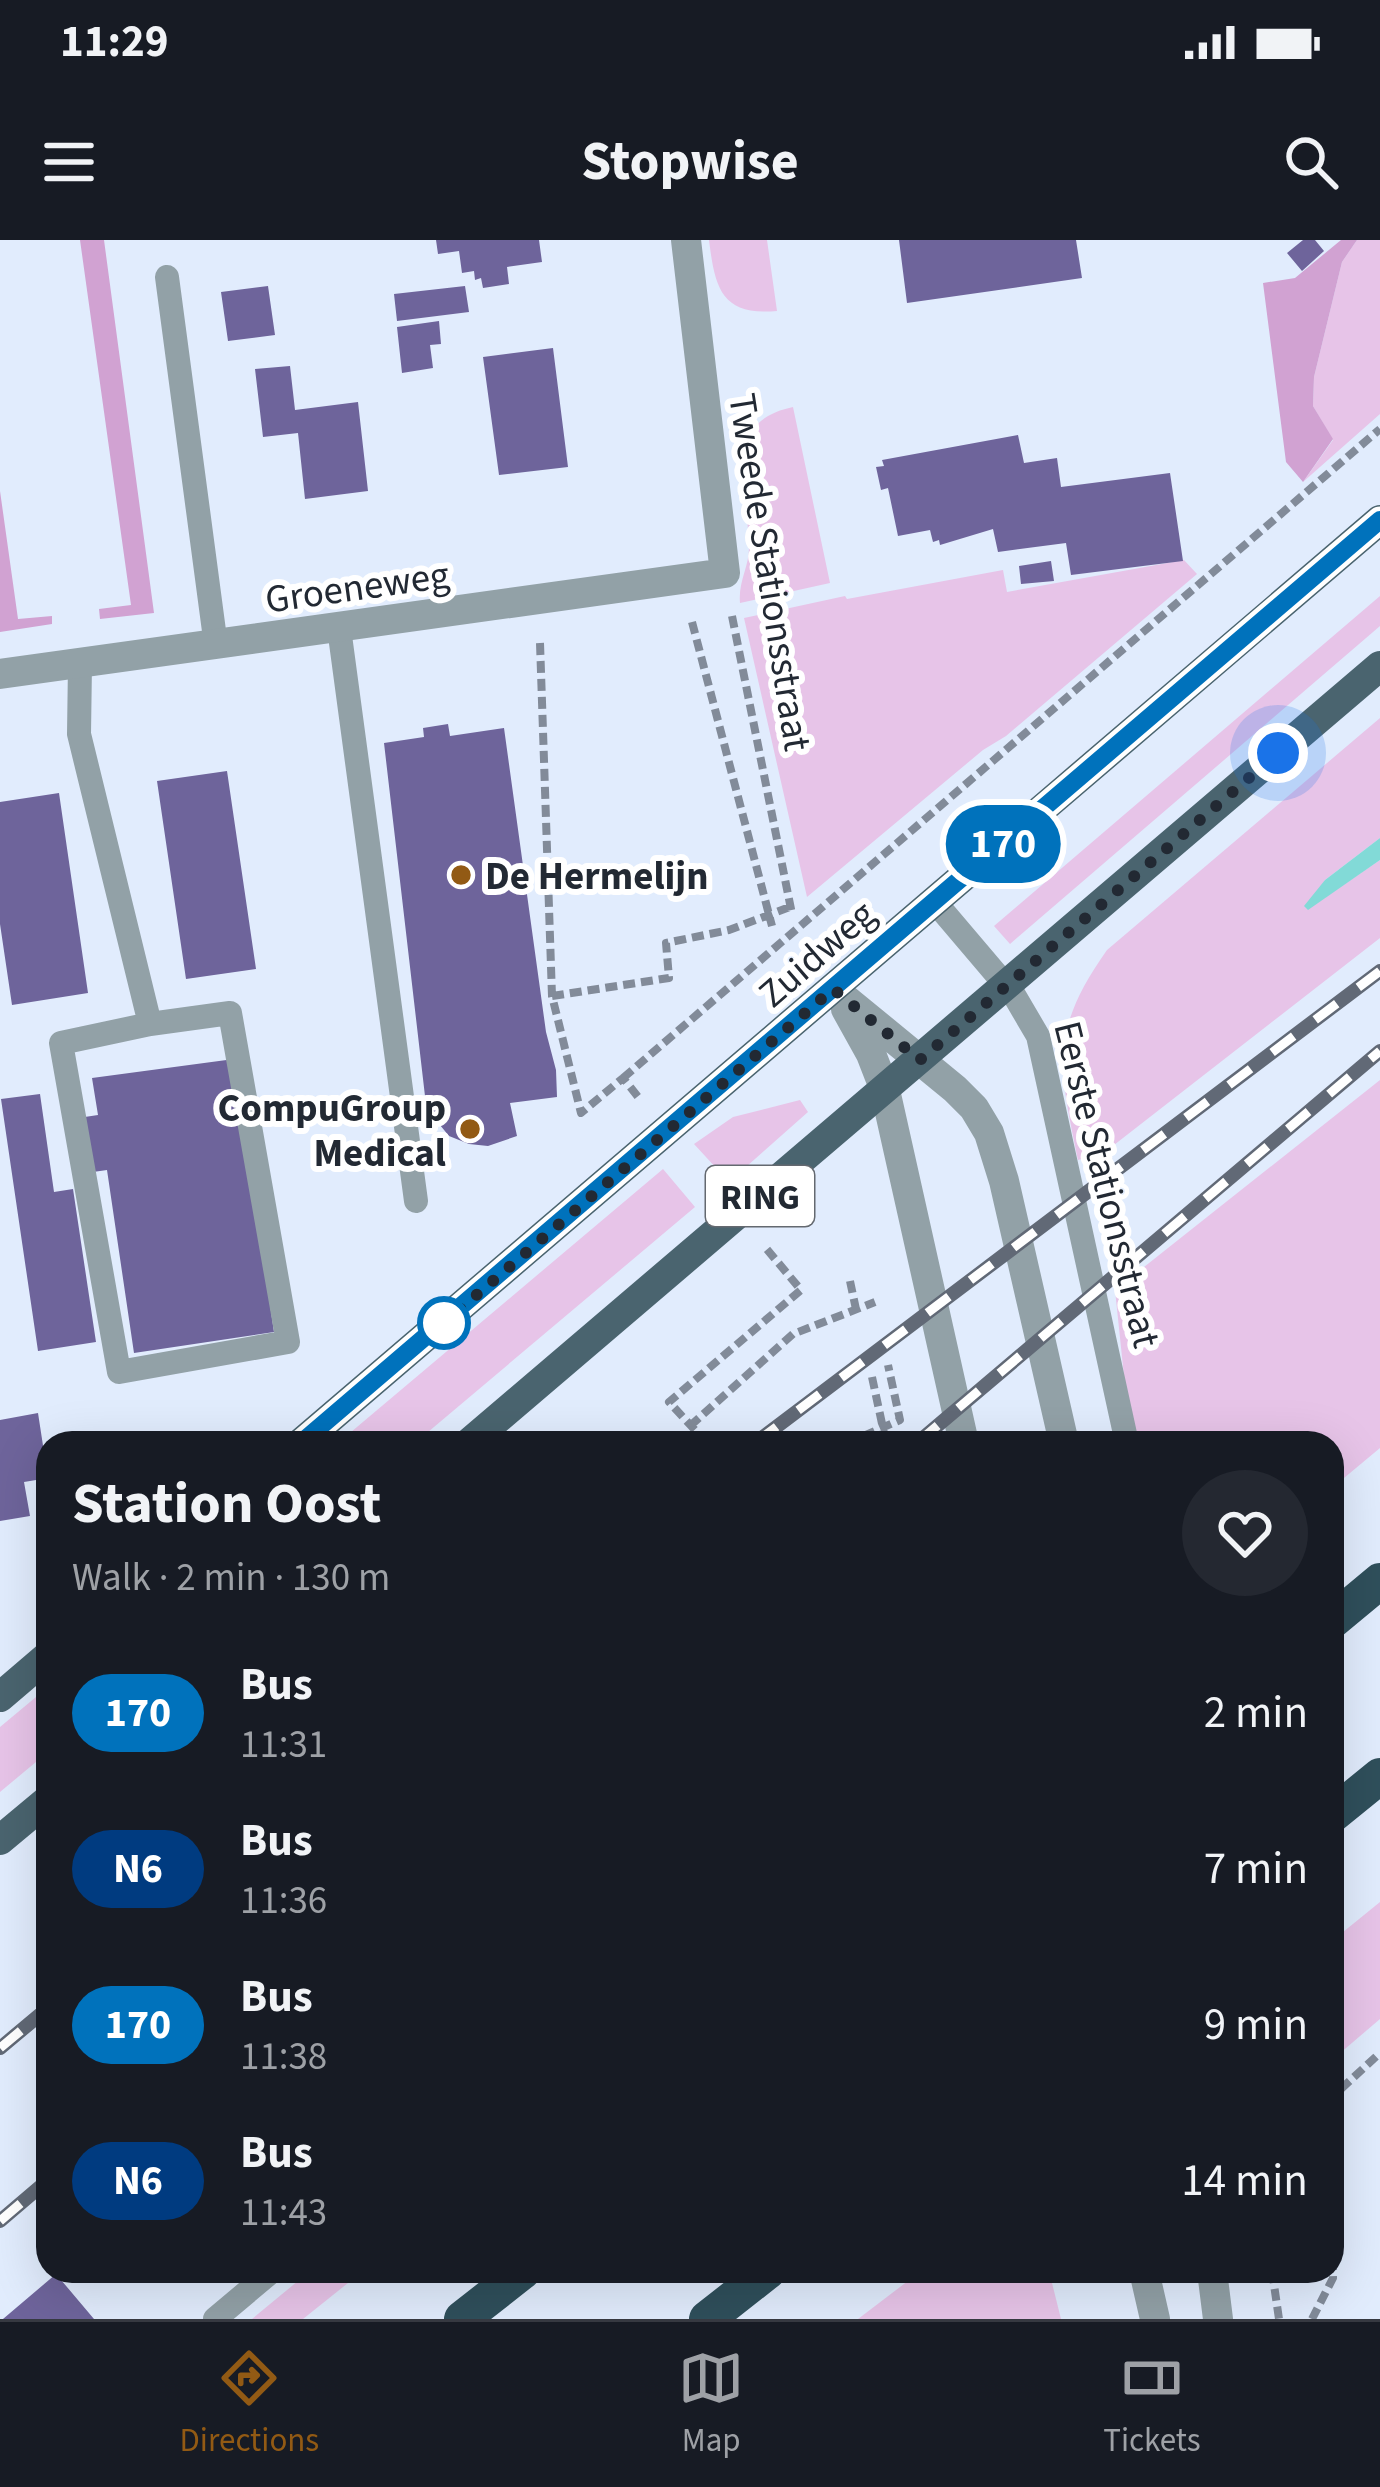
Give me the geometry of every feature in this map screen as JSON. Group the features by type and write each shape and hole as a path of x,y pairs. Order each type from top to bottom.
{"highway":[{"path":"1344,1611 1380,1581"},
{"path":"1344,1805 1380,1776"},
{"path":"462,2319 508,2283"},
{"path":"707,2319 753,2283"}],"main road":[{"name":"Zuidweg","path":"316,1431 1380,520"},
{"name":"RING","path":"483,1431 1380,666"},
{"path":"0,1696 36,1666"},
{"path":"0,1840 36,1810"}],"street":[{"name":"Tweede Stationsstraat","path":"686,240 725,573"},
{"name":"Groeneweg","path":"0,674 725,573"},
{"path":"833,989 969,1102 994,1149 1061,1431"},
{"path":"833,989 871,1054 885,1090 961,1431"},
{"path":"1147,2283 1155,2319"},
{"path":"1214,2283 1218,2319"}],"lane":[{"path":"167,277 216,646"},
{"path":"339,628 416,1201"},
{"path":"80,664 79,734 150,1024"},
{"name":"Eerste Stationsstraat","path":"935,902 1006,986 1032,1025 1045,1063 1123,1431"},
{"path":"230,1012 288,1342 119,1372 62,1043 150,1024 230,1012"},
{"path":"214,2319 258,2283"}],"path":[{"path":"538,599 552,996 581,1113 1380,429"},
{"name":"Tweede Stationsstraat","path":"725,573 741,675 791,911 769,914"},
{"path":"683,579 706,686 772,926"},
{"path":"552,996 669,978 666,943 729,930 769,914"},
{"path":"623,1078 668,1132"},
{"path":"695,1431 669,1402 801,1290 738,1215"},
{"path":"850,1281 857,1311"},
{"path":"690,1426 793,1334 874,1302"},
{"path":"872,1377 883,1430 900,1420 888,1365"},
{"path":"1344,2086 1380,2053"},
{"path":"1274,2283 1279,2319"},
{"path":"1312,2319 1330,2283"}],"shaded area":[{"path":"80,240 104,240 154,613 100,619 99,609 131,605"},
{"path":"709,240 767,240 777,311 744,309 724,295"},
{"path":"1341,240 1357,240 1342,262 1314,377 1313,406 1333,439 1303,482 1286,462 1263,283 1295,278"},
{"path":"1357,240 1380,240 1380,414 1303,482 1333,440 1313,406 1314,377 1342,262"},
{"path":"793,407 830,583 740,603 749,548 742,462 746,444 754,428 769,415"},
{"path":"0,491 18,619 52,616 52,624 0,632"},
{"path":"1184,560 1197,574 807,897 744,618 1003,570 1007,592"},
{"path":"1380,596 1380,626 1010,944 994,926"},
{"path":"1380,718 1380,838 1325,880 1308,909 1380,860 1380,938 1105,1152 1078,1160 1066,1099 1067,1028 1075,1004 1107,950"},
{"path":"1380,838 1380,860 1308,910 1304,906 1325,880"},
{"path":"1380,1080 1380,1448 1344,1478 1344,1431 1130,1431 1115,1290"},
{"path":"800,1100 808,1112 729,1182 694,1144 733,1117"},
{"path":"663,1169 695,1207 429,1431 352,1431"},
{"path":"36,1697 36,1762 0,1792 0,1727"},
{"path":"1380,1902 1380,2019 1344,2050 1344,1931"},
{"path":"296,2283 348,2283 303,2319 252,2319"},
{"path":"905,2283 1052,2283 1061,2319 858,2319"}],"building":[{"path":"436,240 539,240 542,262 507,267 509,284 483,288 474,271 462,273 459,251 438,254"},
{"path":"899,240 1076,240 1082,278 907,303"},
{"path":"1303,240 1315,240 1324,251 1302,271 1287,253"},
{"path":"268,286 275,335 228,341 221,292"},
{"path":"465,286 469,312 397,321 394,294"},
{"path":"439,321 441,344 430,345 433,368 402,373 397,327"},
{"path":"553,348 568,467 499,475 483,357"},
{"path":"290,366 295,410 358,402 368,491 305,499 298,433 263,437 255,369"},
{"path":"1018,435 1024,463 1057,458 1061,487 1170,473 1183,561 1071,575 1066,543 998,552 993,529 940,545 939,540 933,542 930,530 898,536 888,488 881,490 876,467 884,466 882,460"},
{"path":"1051,561 1054,581 1021,584 1019,566"},
{"name":"De Hermelijn","path":"448,724 450,736 504,728 546,1032 556,1070 557,1097 510,1103 517,1136 488,1146 449,1136 426,1108 433,1107 431,1095 425,1096 384,743 424,737 423,728"},
{"path":"227,771 256,969 186,979 157,781"},
{"path":"59,793 88,993 12,1005 0,924 0,802"},
{"path":"234,1059 274,1332 134,1353 107,1170 86,1173 78,1118 98,1115 92,1078"},
{"path":"40,1094 54,1192 73,1189 96,1342 38,1351 1,1099"},
{"path":"38,1413 41,1431 36,1431 36,1480 24,1482 30,1516 0,1521 0,1420"},
{"path":"45,2283 64,2283 94,2319 3,2319"}],"railway":[{"path":"771,1431 1380,971"},
{"path":"931,1431 1380,1051"},
{"path":"0,2048 36,2018"},
{"path":"0,2221 36,2190"}],"bus line":[{"name":"170","path":"315,1431 1380,520"}],"place":[{"name":"De Hermelijn","path":"461,875"},
{"name":"CompuGroup Medical","path":"470,1129"}],"route":[{"path":"444,1323 833,989 920,1060 1278,753"}]}
